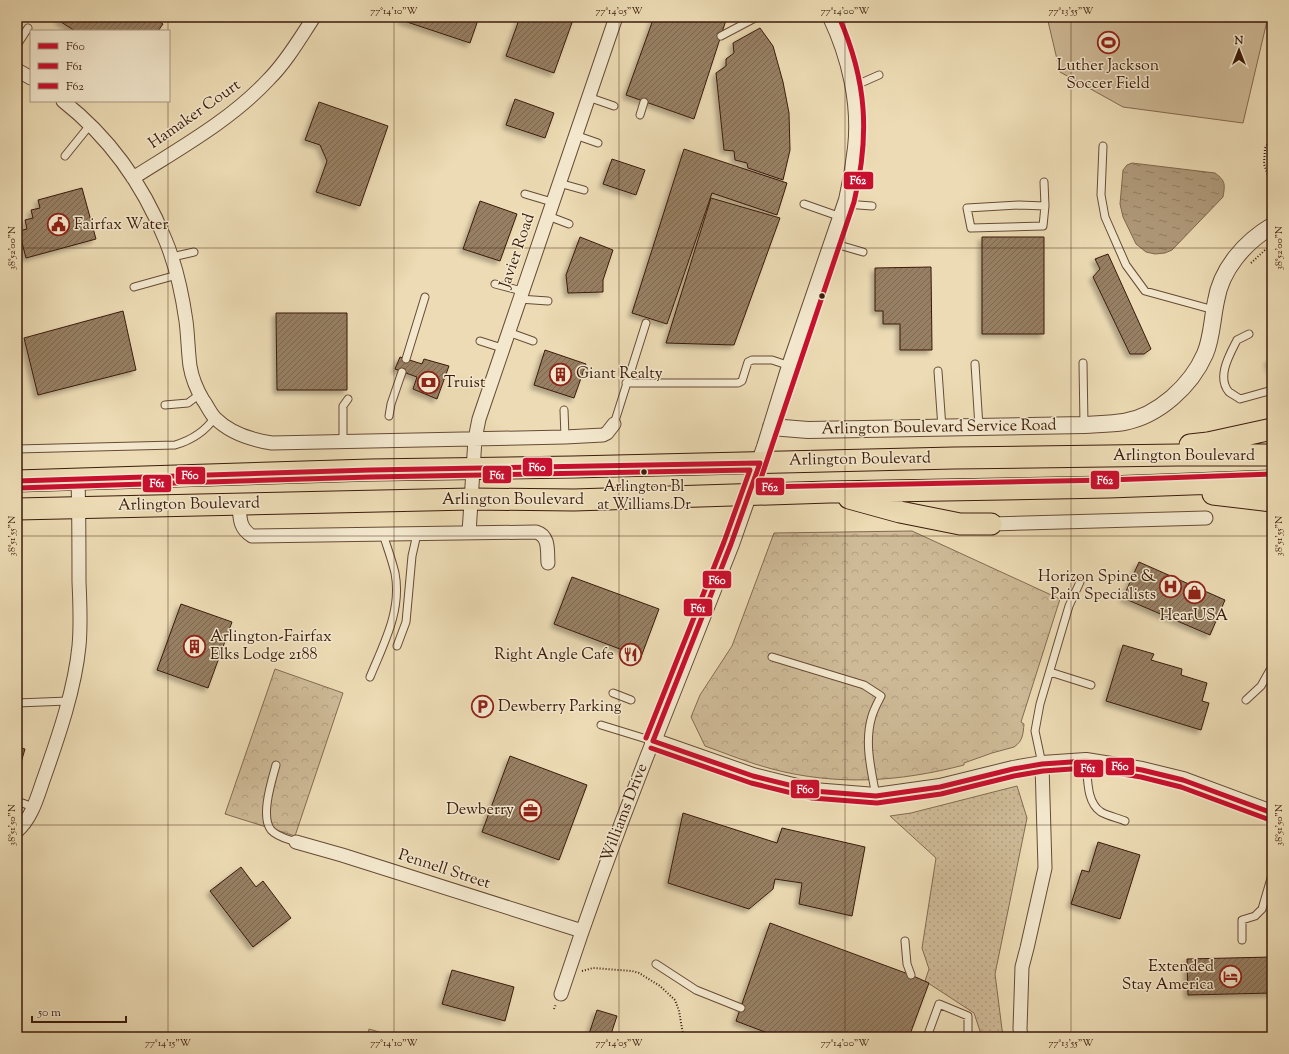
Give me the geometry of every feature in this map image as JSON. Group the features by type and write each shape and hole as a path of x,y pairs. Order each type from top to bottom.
{"main road":[{"path":"1066,456 1160,449 1208,443 1272,429"},
{"name":"Arlington Boulevard","path":"17,481 473,468 1066,456 1272,456"},
{"name":"Arlington Boulevard","path":"17,509 471,499 574,500 830,492 1108,487 1272,481"},
{"path":"1108,487 1196,492 1272,501"},
{"path":"830,492 886,508 945,521 969,524 991,524"}],"street":[{"name":"Hamaker Court","path":"133,178 232,113 251,97 287,58 314,17"},
{"name":"Javier Road","path":"469,533 474,438 483,405 616,17"},
{"name":"Williams Drive","path":"560,994 624,814 732,544 748,494 760,463 790,366 843,211 853,173 857,117 854,86 846,53 831,17"},
{"path":"17,70 30,77"},
{"path":"64,102 102,137 133,178 151,209 165,238 177,275 186,319 190,367 194,383 214,417 241,435 256,441 272,443 565,437 603,435 608,433 614,424"},
{"name":"Arlington Boulevard Service Road","path":"771,427 808,430 1084,425 1125,422 1138,418 1168,401 1187,382 1204,355 1210,336 1216,299 1222,281 1231,264 1242,249 1254,238 1272,226"},
{"path":"17,831 26,821 33,807 48,766 68,701 79,646 78,479"},
{"path":"239,504 242,526 246,533 252,536 529,532 542,534 545,536 548,563"},
{"path":"991,524 1206,518"},
{"path":"653,741 753,776 813,791 876,796 940,787 1013,769 1042,764 1086,761 1142,770 1183,780 1272,813"},
{"path":"1021,1037 1022,966 1046,868 1042,764"},
{"name":"Pennell Street","path":"296,842 342,855 582,931"}],"lane":[{"path":"721,36 757,17"},
{"path":"17,45 28,28"},
{"path":"854,86 879,75"},
{"path":"588,97 614,106"},
{"path":"640,115 644,102"},
{"path":"65,156 90,125"},
{"path":"576,135 598,143"},
{"path":"1103,146 1100,195 1105,217 1126,265 1145,291 1214,310"},
{"path":"1044,182 1045,206 1043,226 971,228 967,208 1019,205 1045,206"},
{"path":"559,183 584,190"},
{"path":"525,194 552,202"},
{"path":"804,204 843,211 872,206"},
{"path":"548,216 569,224"},
{"path":"832,243 863,252"},
{"path":"172,257 194,252"},
{"path":"134,287 177,275"},
{"path":"495,284 520,295 548,301"},
{"path":"406,359 425,297"},
{"path":"614,424 646,322"},
{"path":"508,332 533,341"},
{"path":"1249,334 1237,340 1225,368 1223,382 1229,392 1240,399 1272,390"},
{"path":"480,341 502,348"},
{"path":"626,383 738,383 742,380 748,362 752,360 772,360 790,366"},
{"path":"1083,363 1084,425"},
{"path":"975,364 979,427"},
{"path":"938,370 942,428"},
{"path":"389,416 391,404 402,372"},
{"path":"165,405 188,403 200,394"},
{"path":"343,442 343,406 348,399"},
{"path":"564,410 565,437"},
{"path":"17,449 175,445 189,441 201,433 210,425 214,417"},
{"path":"370,676 391,628 396,604 395,573 383,534"},
{"path":"397,646 406,622 411,564 417,534"},
{"path":"1042,764 1035,731 1040,704 1069,606 1080,582"},
{"path":"772,657 864,685 881,696 872,715 868,733 869,759 876,796"},
{"path":"1246,700 1261,686 1270,670"},
{"path":"1050,672 1091,686"},
{"path":"613,693 631,700"},
{"path":"17,703 68,701"},
{"path":"601,724 653,741"},
{"path":"1086,761 1091,802 1101,812 1125,821"},
{"path":"276,765 268,791 266,814 270,829 281,837 296,842"},
{"path":"17,801 33,807"},
{"path":"1242,940 1242,920 1255,916 1262,909 1272,875"},
{"path":"904,941 907,964 911,975"},
{"path":"656,964 696,990 741,1008"},
{"path":"927,1037 939,1004 968,1016 968,1037"}],"path":[{"path":"1272,137 1265,148 1264,164 1272,188"},
{"path":"1272,201 1272,207"},
{"path":"569,968 580,971 593,968 632,971 639,973 660,986 675,1000 679,1011 683,1034 687,1037"}],"green space":[{"path":"1047,17 1266,17 1267,21 1243,123 1123,107 1060,72"},
{"path":"912,531 1060,599 1021,722 1024,724 1022,737 1017,745 964,763 964,765 940,771 868,780 820,778 772,769 705,746 691,717 700,695 732,646 774,533"},
{"path":"275,669 343,693 295,836 225,814"},
{"path":"1017,786 1027,818 995,974 1003,1037 982,1037 974,1013 925,981 929,969 922,948 936,858 890,816 911,813"},
{"path":"369,1029 396,1037 367,1037"}],"water":[{"path":"1132,163 1215,173 1221,178 1224,184 1223,197 1172,250 1165,253 1155,254 1146,252 1136,244 1123,217 1120,204 1123,170 1127,165"}],"building":[{"path":"60,17 152,17 163,24 159,30 73,30 58,20"},
{"path":"402,17 479,17 470,43 401,20"},
{"path":"520,17 574,17 554,73 506,56"},
{"path":"654,17 727,17 694,119 626,95"},
{"path":"760,28 773,46 783,82 789,113 790,150 783,180 748,168 747,163 735,160 734,151 724,150 716,73 726,66 726,59 734,53 733,43"},
{"path":"515,99 554,113 545,138 506,125"},
{"path":"319,102 388,126 360,206 316,192 327,161 320,145 305,140"},
{"path":"684,149 787,183 777,215 712,193 667,324 632,313"},
{"path":"612,159 645,170 636,195 603,184"},
{"name":"Fairfax Water","path":"82,188 96,239 26,258 19,231 27,229 25,220 33,218 31,210 40,208 38,200"},
{"path":"711,198 780,218 734,345 666,343"},
{"path":"480,201 517,214 500,261 463,249"},
{"path":"580,237 613,250 603,280 603,292 568,293 566,275"},
{"path":"982,237 1044,237 1044,334 982,334"},
{"path":"1108,254 1151,349 1144,354 1130,354 1093,277 1100,269 1095,259"},
{"path":"931,267 932,350 900,350 900,324 883,324 883,311 875,311 875,268"},
{"path":"123,311 136,370 38,395 24,338"},
{"path":"276,313 347,313 347,390 277,390"},
{"name":"Giant Realty","path":"545,350 586,364 574,398 534,385"},
{"name":"Truist","path":"400,357 422,364 424,359 449,366 437,399 413,389 417,377 395,369"},
{"path":"1272,359 1272,372 1268,360"},
{"path":"1139,562 1225,600 1210,635 1123,598"},
{"path":"572,577 659,609 641,657 554,624"},
{"name":"Arlington-Fairfax Elks Lodge 2188","path":"181,604 232,622 208,688 157,670"},
{"path":"1123,645 1154,654 1151,660 1182,669 1181,675 1207,683 1202,701 1209,703 1201,730 1106,701"},
{"path":"17,747 25,749 17,776"},
{"path":"510,756 587,785 559,860 482,832"},
{"path":"683,813 777,843 782,828 865,847 852,916 799,904 802,883 775,879 773,889 749,909 668,883"},
{"path":"1098,842 1140,855 1120,919 1071,904 1082,870 1089,872"},
{"path":"241,867 256,887 263,881 291,918 253,947 210,891"},
{"path":"770,923 929,983 909,1037 778,1037 736,1021"},
{"name":"Extended Stay America","path":"1272,957 1272,993 1188,995 1187,959"},
{"path":"452,970 514,987 505,1021 442,1004"},
{"path":"597,1010 617,1016 610,1037 588,1037"}],"transit line":[{"name":"F62","path":"839,17 855,63 863,108 864,131 859,177 854,202 758,487 1109,480 1272,474"},
{"name":"F60","path":"17,481 370,470 760,463 731,544 653,741"},
{"name":"F61","path":"17,488 370,477 750,470 724,542 646,738"},
{"name":"F60","path":"653,741 753,776 813,791 876,796 940,787 1013,769 1042,764 1086,761 1142,770 1183,780 1272,813"},
{"name":"F61","path":"651,748 751,783 812,798 877,803 941,794 1014,776 1043,771 1086,768 1141,777 1181,787 1270,820"}],"place":[{"name":"Luther Jackson Soccer Field","path":"1108,42"},
{"name":"Fairfax Water","path":"59,225"},
{"name":"Giant Realty","path":"560,374"},
{"name":"Truist","path":"429,383"},
{"name":"Arlington Bl at Williams Dr","path":"644,472"},
{"name":"Horizon Spine & Pain Specialists","path":"1171,586"},
{"name":"HearUSA","path":"1194,593"},
{"name":"Arlington-Fairfax Elks Lodge 2188","path":"195,646"},
{"name":"Right Angle Cafe","path":"630,655"},
{"name":"Dewberry Parking","path":"482,707"},
{"name":"Dewberry","path":"530,810"},
{"name":"Extended Stay America","path":"1230,976"}]}
